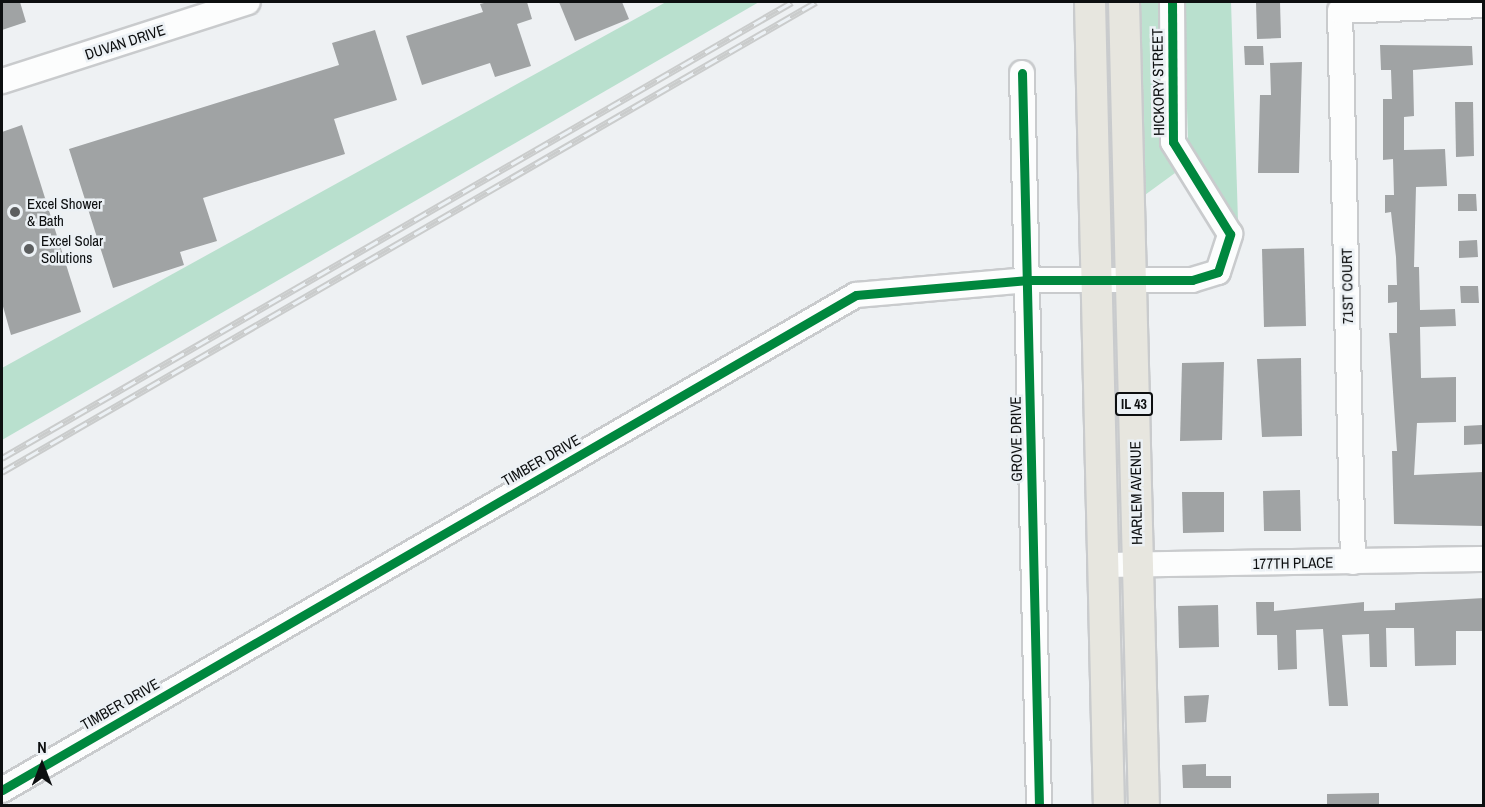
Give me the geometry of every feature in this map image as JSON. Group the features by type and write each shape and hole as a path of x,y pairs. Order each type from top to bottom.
{"main road":[{"name":"IL 43","path":"1090,2 1108,806"},
{"name":"HARLEM AVENUE","path":"1124,2 1144,806"}],"street":[{"name":"DUVAN DRIVE","path":"2,81 248,2"},
{"name":"HICKORY STREET","path":"1132,279 1208,277 1218,272 1229,250 1226,225 1173,142 1172,2"},
{"name":"71ST COURT","path":"1353,562 1340,10 1484,5"},
{"name":"GROVE DRIVE","path":"1022,73 1039,806"},
{"name":"TIMBER DRIVE","path":"2,790 855,295 1028,280 1132,279"},
{"name":"177TH PLACE","path":"1102,565 1484,559"}],"green space":[{"path":"666,2 759,2 2,440 2,368"},
{"path":"1133,2 1160,2 1158,129 1175,173 1138,200"},
{"path":"1184,2 1231,2 1238,221 1188,143"}],"building":[{"path":"2,2 20,2 26,22 2,30"},
{"path":"527,2 532,19 517,24 531,66 495,77 490,63 422,85 406,36 483,12 480,4"},
{"path":"559,2 622,2 629,19 575,41"},
{"path":"1256,2 1280,2 1281,38 1257,39"},
{"path":"375,30 397,100 334,119 345,154 203,198 217,241 180,252 184,265 113,288 69,149 339,65 332,43"},
{"path":"1380,45 1472,46 1473,65 1413,70 1414,116 1404,117 1404,150 1445,149 1447,186 1416,187 1414,267 1419,267 1420,310 1455,309 1456,326 1420,327 1421,378 1456,377 1456,422 1417,423 1414,475 1483,472 1484,526 1394,524 1392,451 1397,451 1389,333 1397,333 1397,302 1388,303 1388,285 1397,285 1391,212 1385,213 1385,195 1394,195 1393,159 1383,160 1383,99 1392,99 1391,70 1381,70"},
{"path":"1244,46 1263,46 1264,65 1245,65"},
{"path":"1302,62 1299,173 1258,173 1260,95 1271,95 1270,63"},
{"path":"1455,102 1473,102 1474,156 1456,157"},
{"path":"22,125 81,312 11,335 2,303 2,132"},
{"path":"1458,194 1476,194 1477,211 1458,211"},
{"path":"1477,240 1478,257 1459,258 1459,241"},
{"path":"1304,248 1306,326 1264,327 1262,249"},
{"path":"1460,286 1478,286 1479,303 1461,303"},
{"path":"1301,358 1302,436 1262,437 1257,359"},
{"path":"1224,362 1222,440 1180,441 1182,363"},
{"path":"1482,425 1483,444 1464,445 1464,426"},
{"path":"1300,490 1301,531 1264,531 1263,491"},
{"path":"1182,492 1224,492 1224,532 1183,533"},
{"path":"1484,598 1484,631 1456,631 1456,665 1415,666 1414,628 1386,628 1387,667 1370,667 1369,634 1342,635 1348,706 1329,706 1323,629 1296,630 1297,669 1278,670 1277,635 1257,635 1256,602 1274,602 1274,611 1364,602 1364,611 1395,610 1395,603"},
{"path":"1218,605 1219,647 1179,648 1178,606"},
{"path":"1209,695 1206,722 1185,723 1184,696"},
{"path":"1206,764 1206,776 1231,776 1231,788 1183,788 1182,765"},
{"path":"1379,793 1379,806 1327,806 1327,794"}],"railway":[{"path":"2,458 792,2"},
{"path":"2,472 816,2"}],"cycle path":[{"path":"2,790 856,295 1028,280 1192,280 1218,272 1230,234 1173,142 1172,2"},
{"path":"1022,73 1039,806"}],"place":[{"name":"Excel Shower & Bath","path":"15,212"},
{"name":"Excel Solar Solutions","path":"29,249"}]}
